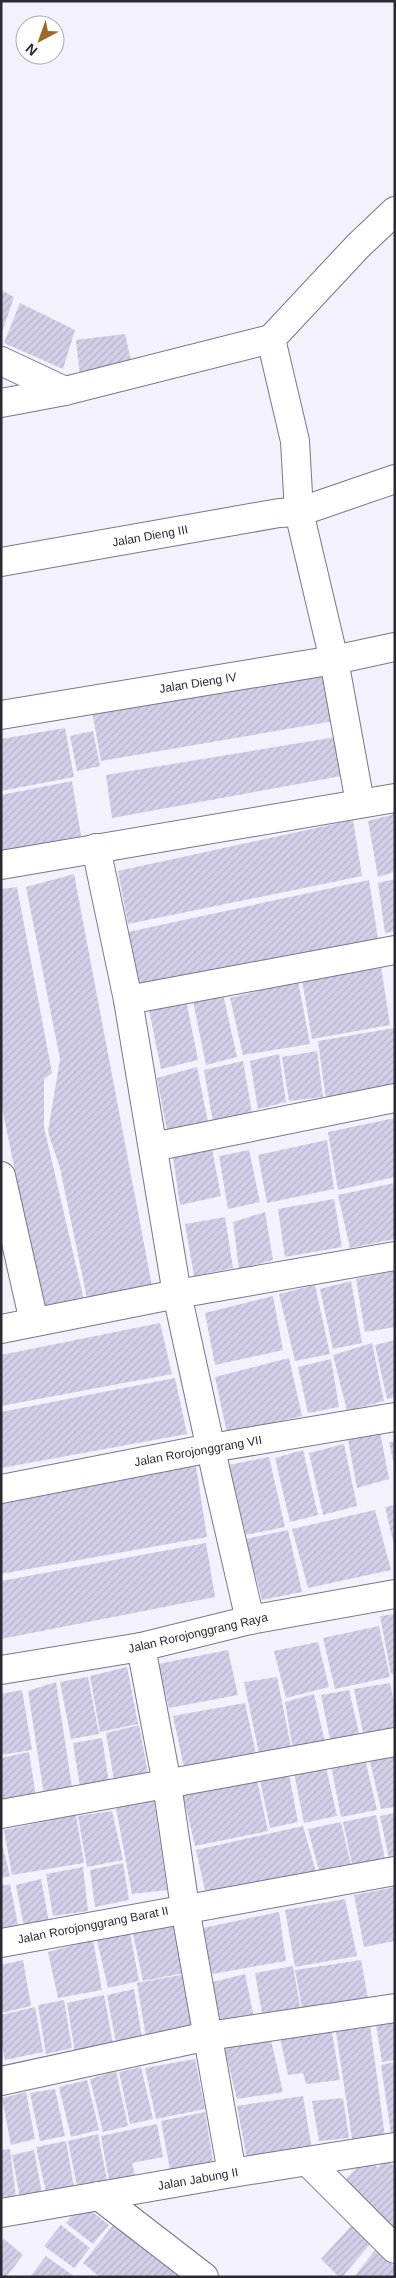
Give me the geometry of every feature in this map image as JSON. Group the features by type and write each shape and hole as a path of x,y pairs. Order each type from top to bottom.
{"street":[{"path":"1,403 65,391 271,339 358,246 395,211"},
{"path":"271,339 295,441 299,512 334,660 360,803"},
{"path":"1,361 65,391"},
{"name":"Jalan Dieng III","path":"1,562 299,512 395,479"},
{"name":"Jalan Dieng IV","path":"1,715 334,660 395,647"},
{"path":"1,865 395,798"},
{"path":"96,848 128,1000 177,1294 250,1620"},
{"path":"128,1000 393,957"},
{"path":"154,1147 395,1098"},
{"path":"1,1176 34,1322"},
{"path":"1,1329 177,1294 395,1256"},
{"name":"Jalan Rorojonggrang VII","path":"1,1488 211,1448 395,1417"},
{"name":"Jalan Rorojonggrang Raya","path":"1,1670 140,1647 250,1620 395,1594"},
{"path":"140,1647 167,1784 185,1908 232,2173"},
{"path":"1,1814 395,1742"},
{"name":"Jalan Rorojonggrang Barat II","path":"1,1943 395,1871"},
{"path":"1,2082 208,2036 395,2008"},
{"name":"Jalan Jabung II","path":"1,2213 395,2147"},
{"path":"308,2162 395,2249"},
{"path":"99,2196 204,2277"}],"building":[{"path":"1,290 14,297 2,332 1,332"},
{"path":"20,303 75,330 63,369 4,343"},
{"path":"125,334 133,369 80,375 76,340"},
{"path":"323,664 334,721 101,761 92,711"},
{"path":"65,728 74,777 1,791 1,739"},
{"path":"93,731 100,766 77,771 70,736"},
{"path":"342,736 347,775 112,818 106,775"},
{"path":"72,781 81,836 1,852 1,795"},
{"path":"395,814 395,872 378,877 368,821"},
{"path":"353,820 362,876 128,924 118,871"},
{"path":"74,874 152,1286 88,1303 60,1168 48,1132 60,1059 26,887"},
{"path":"395,879 395,931 385,933 378,883"},
{"path":"369,880 378,939 138,984 128,932"},
{"path":"17,887 52,1073 44,1079 44,1127 84,1300 43,1310 1,1102 1,889"},
{"path":"381,966 390,1025 312,1039 302,980"},
{"path":"298,981 310,1044 243,1055 230,998"},
{"path":"223,994 237,1057 206,1065 193,1001"},
{"path":"186,1000 198,1060 161,1069 149,1010"},
{"path":"394,1028 395,1087 326,1100 318,1041"},
{"path":"317,1051 323,1097 289,1101 282,1057"},
{"path":"279,1054 286,1102 258,1109 250,1061"},
{"path":"243,1061 252,1113 213,1122 204,1070"},
{"path":"197,1067 208,1122 167,1131 157,1078"},
{"path":"395,1118 395,1177 338,1190 328,1132"},
{"path":"327,1140 334,1189 267,1203 258,1155"},
{"path":"212,1149 221,1196 180,1205 173,1157"},
{"path":"249,1150 260,1202 228,1209 219,1156"},
{"path":"395,1183 395,1239 350,1248 338,1195"},
{"path":"334,1199 342,1247 285,1257 278,1209"},
{"path":"265,1212 273,1260 239,1269 233,1222"},
{"path":"225,1217 233,1268 194,1276 185,1224"},
{"path":"395,1271 395,1327 365,1332 356,1279"},
{"path":"351,1281 362,1343 333,1349 320,1289"},
{"path":"315,1285 330,1354 295,1361 279,1294"},
{"path":"273,1296 283,1350 215,1365 205,1313"},
{"path":"160,1323 172,1374 1,1406 1,1355"},
{"path":"395,1340 395,1397 387,1399 375,1345"},
{"path":"372,1343 384,1401 347,1411 333,1355"},
{"path":"289,1358 302,1416 227,1433 215,1377"},
{"path":"331,1359 339,1407 308,1413 298,1367"},
{"path":"175,1378 187,1434 1,1468 1,1412"},
{"path":"380,1432 389,1479 357,1488 348,1440"},
{"path":"395,1441 395,1465 394,1465 389,1442"},
{"path":"344,1444 357,1506 323,1515 309,1453"},
{"path":"303,1450 318,1515 290,1522 275,1458"},
{"path":"269,1457 285,1527 246,1535 229,1465"},
{"path":"196,1466 207,1537 1,1574 1,1504"},
{"path":"395,1505 395,1545 394,1545 385,1507"},
{"path":"375,1510 391,1570 308,1588 292,1529"},
{"path":"288,1530 302,1592 262,1600 246,1539"},
{"path":"206,1543 215,1597 1,1639 1,1581"},
{"path":"395,1614 395,1674 391,1674 380,1616"},
{"path":"379,1626 390,1677 335,1689 323,1638"},
{"path":"318,1642 329,1687 286,1698 274,1651"},
{"path":"228,1650 238,1695 169,1708 158,1664"},
{"path":"127,1667 138,1724 100,1732 90,1676"},
{"path":"88,1677 99,1734 71,1739 60,1682"},
{"path":"277,1677 292,1752 260,1758 244,1682"},
{"path":"56,1682 72,1787 44,1795 28,1691"},
{"path":"390,1683 395,1707 395,1732 364,1737 354,1689"},
{"path":"22,1690 32,1750 1,1755 1,1694"},
{"path":"349,1690 360,1737 331,1744 321,1695"},
{"path":"314,1694 325,1742 293,1750 285,1702"},
{"path":"245,1703 257,1759 185,1772 173,1716"},
{"path":"139,1725 148,1773 114,1780 106,1733"},
{"path":"102,1738 109,1783 80,1787 73,1743"},
{"path":"29,1752 36,1797 1,1802 1,1758"},
{"path":"395,1752 395,1807 381,1809 369,1757"},
{"path":"365,1759 377,1810 341,1817 331,1765"},
{"path":"326,1767 337,1816 304,1823 294,1773"},
{"path":"289,1774 298,1822 270,1828 260,1780"},
{"path":"257,1780 268,1831 195,1846 183,1795"},
{"path":"154,1801 167,1890 132,1894 116,1808"},
{"path":"112,1811 123,1860 87,1867 78,1816"},
{"path":"395,1813 395,1858 389,1859 380,1816"},
{"path":"76,1815 84,1863 12,1875 4,1830"},
{"path":"376,1815 385,1859 352,1864 343,1822"},
{"path":"341,1822 351,1866 319,1871 308,1829"},
{"path":"303,1826 316,1872 206,1895 196,1850"},
{"path":"1,1840 10,1876 1,1878"},
{"path":"123,1863 129,1900 95,1907 90,1870"},
{"path":"83,1867 88,1911 53,1916 46,1874"},
{"path":"41,1879 49,1922 24,1927 16,1885"},
{"path":"10,1884 18,1925 1,1928 1,1886"},
{"path":"395,1887 395,1941 364,1947 354,1895"},
{"path":"345,1899 357,1956 295,1967 285,1910"},
{"path":"279,1912 286,1961 212,1974 203,1928"},
{"path":"174,1925 184,1973 143,1981 133,1934"},
{"path":"130,1933 139,1981 108,1988 97,1940"},
{"path":"93,1940 102,1990 58,1998 48,1952"},
{"path":"23,1960 31,2006 1,2013 1,1965"},
{"path":"361,1960 368,1998 302,2008 295,1970"},
{"path":"293,1966 301,2012 263,2019 255,1973"},
{"path":"186,1974 196,2028 146,2037 137,1983"},
{"path":"245,1974 255,2023 222,2030 213,1982"},
{"path":"134,1989 142,2037 116,2043 107,1995"},
{"path":"104,1995 113,2044 75,2052 67,2003"},
{"path":"64,2000 72,2048 46,2054 38,2005"},
{"path":"35,2007 43,2052 5,2060 1,2042 1,2015"},
{"path":"395,2021 395,2060 382,2062 376,2025"},
{"path":"370,2025 385,2137 353,2145 336,2032"},
{"path":"331,2027 340,2080 306,2084 303,2073 288,2075 280,2037"},
{"path":"270,2036 283,2092 237,2099 223,2043"},
{"path":"195,2059 205,2109 156,2119 145,2068"},
{"path":"395,2062 395,2140 392,2141 381,2065"},
{"path":"141,2067 153,2119 130,2124 119,2072"},
{"path":"116,2071 128,2126 103,2132 90,2079"},
{"path":"87,2080 99,2130 71,2137 59,2087"},
{"path":"55,2089 65,2136 40,2141 30,2093"},
{"path":"26,2092 35,2139 11,2145 2,2098"},
{"path":"303,2096 312,2150 247,2159 237,2106"},
{"path":"343,2098 349,2138 319,2141 312,2101"},
{"path":"205,2112 213,2161 170,2170 161,2121"},
{"path":"157,2124 163,2157 132,2163 137,2182 110,2186 101,2136"},
{"path":"98,2134 107,2180 77,2186 68,2141"},
{"path":"66,2141 74,2187 46,2192 36,2147"},
{"path":"10,2149 16,2197 1,2199 1,2150"},
{"path":"34,2150 42,2194 20,2198 12,2155"},
{"path":"366,2157 378,2168 385,2159 395,2167 395,2235 341,2185"},
{"path":"82,2204 109,2225 93,2244 66,2223"},
{"path":"114,2224 184,2277 100,2277 83,2263"},
{"path":"61,2225 90,2248 74,2268 44,2246"},
{"path":"352,2225 372,2242 342,2277 339,2277 321,2259"},
{"path":"4,2239 23,2255 6,2277 1,2277 1,2242"},
{"path":"376,2249 395,2267 395,2277 354,2277"},
{"path":"46,2256 75,2277 30,2277"}]}
